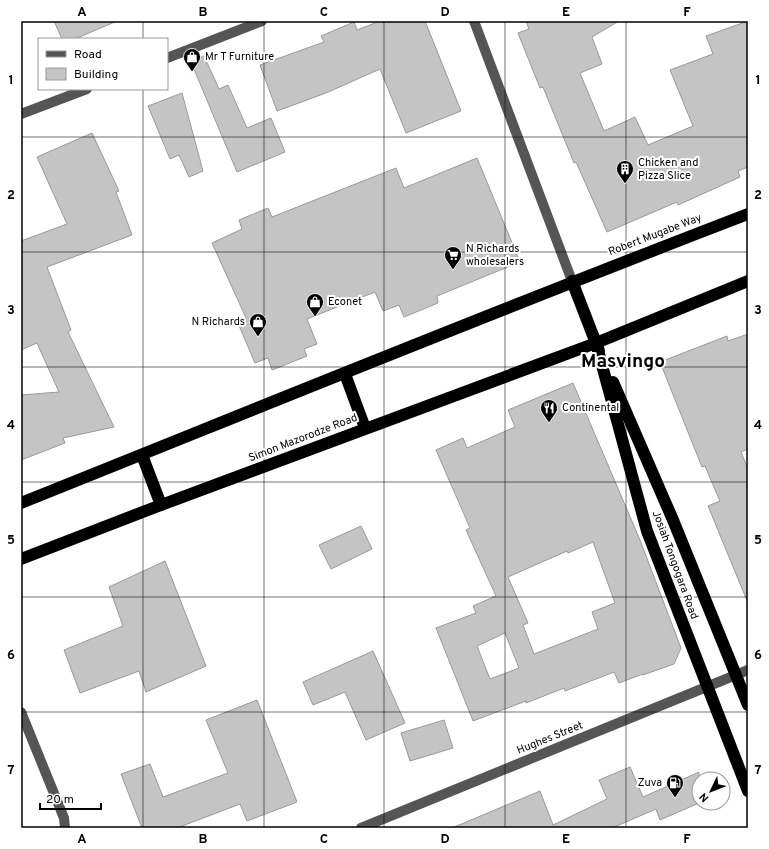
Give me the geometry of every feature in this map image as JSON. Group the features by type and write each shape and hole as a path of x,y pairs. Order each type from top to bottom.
{"highway":[{"name":"Robert Mugabe Way","path":"572,281 748,214"},
{"name":"Josiah Tongogara Road","path":"572,281 596,343 673,520 748,705"},
{"path":"21,503 345,374 572,281"},
{"path":"596,343 748,281"},
{"name":"Josiah Tongogara Road","path":"596,343 647,531 748,790"},
{"name":"Simon Mazorodze Road","path":"21,559 365,428 596,343"},
{"path":"345,374 365,428"},
{"path":"142,455 161,505"}],"street":[{"path":"168,58 262,21"},
{"path":"474,21 572,281"},
{"path":"21,114 84,90"},
{"name":"Hughes Street","path":"361,828 748,670"},
{"path":"21,712 64,823 72,828"}],"building":[{"path":"54,21 117,21 77,38 62,38"},
{"path":"380,21 425,21 461,111 406,133 380,69 326,93 277,111 260,65 324,42 321,36 354,22 357,30"},
{"path":"526,21 619,21 592,37 602,64 580,73 604,131 635,117 648,145 693,126 670,70 713,54 706,36 748,21 748,167 738,171 740,177 678,205 677,202 607,232 576,162 574,163 543,87 540,88 518,33 529,29"},
{"path":"204,56 219,89 228,85 247,128 271,118 285,152 237,172 191,62"},
{"path":"182,93 203,171 189,177 179,155 170,159 148,106"},
{"path":"92,133 119,191 116,192 132,235 47,267 71,330 68,332 114,427 63,438 65,443 21,460 21,395 59,392 37,343 21,350 21,241 67,224 37,157"},
{"path":"477,158 520,262 437,296 438,303 404,317 399,305 383,311 375,292 307,319 317,344 304,349 307,356 272,370 268,358 255,363 237,321 246,318 212,243 242,229 239,220 268,208 272,217 396,168 404,188"},
{"path":"748,334 748,449 741,452 748,469 748,603 708,506 720,501 705,466 702,467 660,362 727,336 728,341"},
{"path":"573,383 640,540 681,648 674,664 643,675 619,683 614,672 565,691 564,688 473,721 436,628 476,613 473,606 496,596 466,530 470,528 436,450 463,438 467,448 515,427 508,410","holes":["593,542 615,603 592,612 598,629 534,654 523,625 528,623 508,577 567,551 568,553","505,633 519,668 490,679 477,646"]},
{"path":"361,526 372,549 331,569 319,545"},
{"path":"165,561 206,666 146,692 139,671 80,693 64,650 123,626 109,587"},
{"path":"373,651 405,723 366,740 345,692 313,705 303,682"},
{"path":"257,700 297,802 247,821 240,804 177,828 142,828 121,774 150,764 163,797 228,773 206,720"},
{"path":"444,720 453,748 410,761 401,733"},
{"path":"630,767 643,797 691,776 691,806 660,820 656,809 612,828 452,828 540,791 553,825 607,799 599,780"}],"place":[{"name":"Mr T Furniture","path":"192,72"},
{"name":"Chicken and Pizza Slice","path":"625,184"},
{"name":"N Richards wholesalers","path":"453,270"},
{"name":"Econet","path":"315,317"},
{"name":"N Richards","path":"258,337"},
{"name":"Continental","path":"549,423"},
{"name":"Zuva","path":"675,798"}],"district":[{"name":"Masvingo","path":"623,362"}]}
